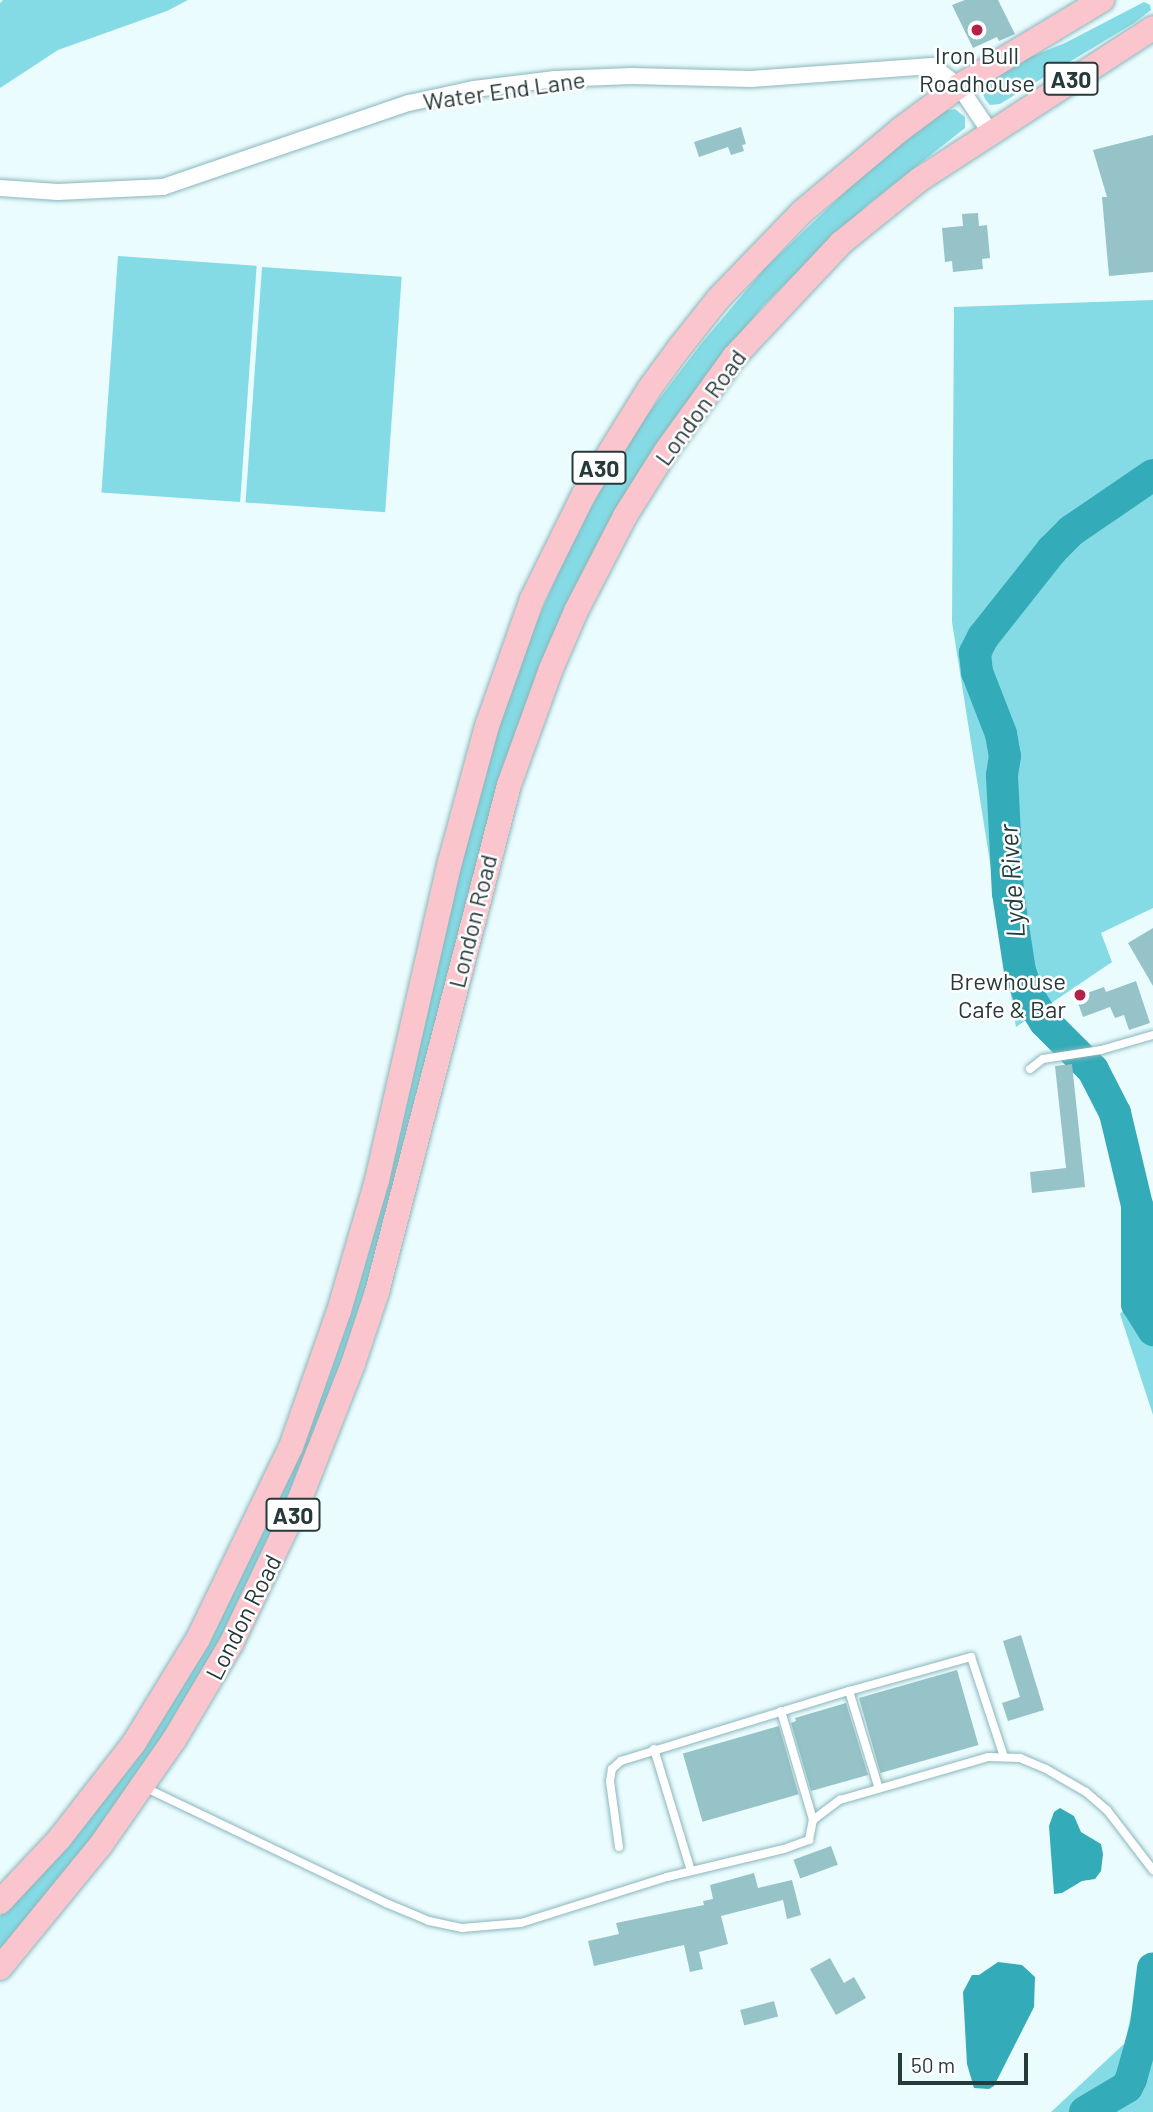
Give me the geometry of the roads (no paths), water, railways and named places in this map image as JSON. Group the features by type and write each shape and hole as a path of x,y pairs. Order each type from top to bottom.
{"main road":[{"name":"London Road","path":"0,1902 60,1838 134,1743 198,1639 291,1447 339,1311 377,1180 450,862 487,726 532,598 584,494 649,389 746,269 842,176 959,86 1087,4"},
{"name":"London Road","path":"0,1968 68,1887 143,1787 208,1686 264,1579 299,1502 353,1364 402,1204 483,876 509,785 551,668 599,563 625,516 686,421 768,318 871,216 990,132 1153,28"}],"street":[{"name":"Water End Lane","path":"0,188 70,191 163,187 409,103 474,89 555,79 632,76 751,79 932,66 959,86 990,132"}],"lane":[{"path":"1031,1069 1043,1059 1101,1050 1153,1035"},
{"path":"619,1847 610,1781 612,1769 621,1761 781,1711 971,1657 1004,1757"},
{"path":"849,1691 879,1789"},
{"path":"143,1787 429,1921 462,1928 521,1923 691,1871 810,1840 813,1820 781,1711"},
{"path":"654,1749 691,1871"},
{"path":"813,1820 840,1800 988,1757 1020,1758 1046,1769 1086,1792 1107,1810 1153,1870"}],"waterway":[{"name":"Lyde River","path":"1153,475 1071,531 1052,550 983,637 975,653 977,672 1001,734 1005,756 1002,776 1008,893 1020,971 1030,998 1045,1022 1093,1070 1115,1113 1137,1205 1137,1304 1153,1330"},
{"name":"Lyde River","path":"1085,2112 1127,2087 1131,2079 1146,2026 1153,1968"}],"place":[{"name":"Iron Bull Roadhouse","path":"977,30"},
{"name":"Brewhouse Cafe & Bar","path":"1080,995"}]}
